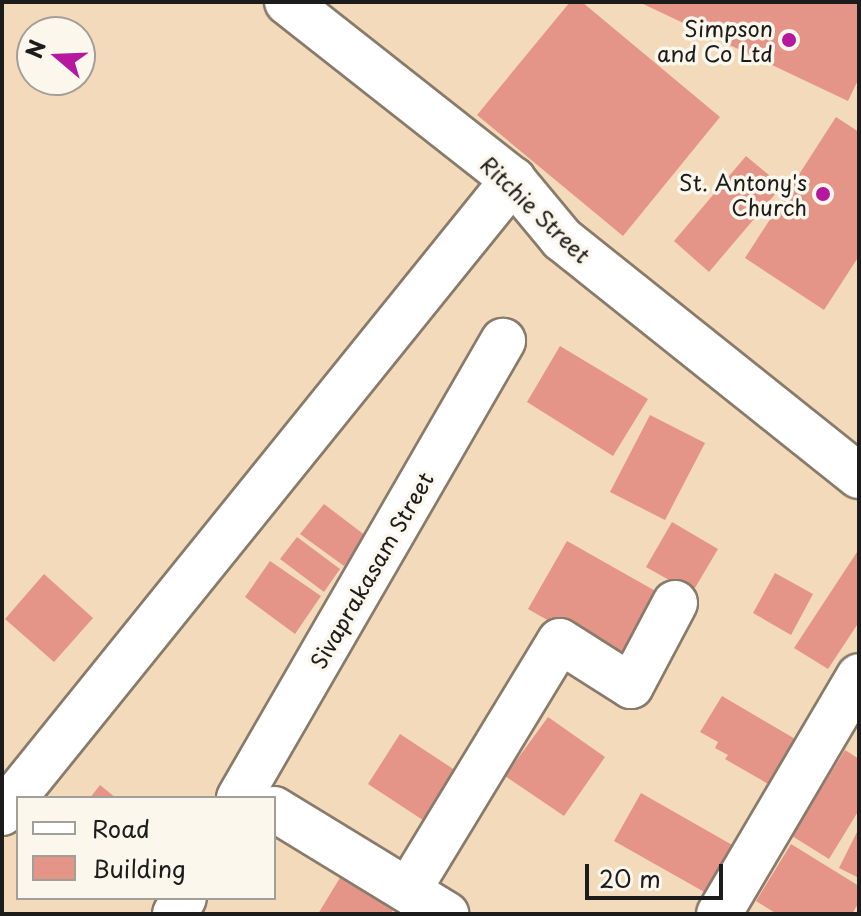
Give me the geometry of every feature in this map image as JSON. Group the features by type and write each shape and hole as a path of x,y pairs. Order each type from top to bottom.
{"street":[{"name":"Ritchie Street","path":"287,2 513,180 562,239 859,476"},
{"path":"2,813 513,180"},
{"name":"Sivaprakasam Street","path":"255,796 503,341"},
{"path":"409,889 560,641 631,686 675,603"},
{"path":"719,914 842,738 859,676"},
{"path":"276,812 409,889 446,914"}],"building":[{"path":"570,2 582,2 720,117 623,236 477,115"},
{"name":"Simpson and Co Ltd","path":"639,2 859,2 859,78 848,101"},
{"name":"St. Antony's Church","path":"836,117 859,132 859,256 824,310 745,258"},
{"path":"746,156 782,186 709,272 674,241"},
{"path":"560,346 648,399 613,456 527,402"},
{"path":"650,415 705,443 665,520 610,492"},
{"path":"324,504 366,536 344,566 300,534"},
{"path":"672,522 718,549 692,593 646,567"},
{"path":"297,537 340,569 324,592 280,559"},
{"path":"567,541 666,597 628,666 528,609"},
{"path":"859,549 859,622 828,669 794,648"},
{"path":"270,561 321,596 295,634 245,597"},
{"path":"775,573 813,594 791,635 753,613"},
{"path":"44,574 93,618 54,662 5,619"},
{"path":"722,696 802,743 782,792 725,759 728,755 715,748 718,742 700,732"},
{"path":"548,717 605,757 564,816 505,776"},
{"path":"400,734 467,778 435,828 368,784"},
{"path":"845,750 859,759 859,810 829,859 792,836"},
{"path":"100,785 114,796 92,796"},
{"path":"641,793 741,850 715,898 614,841"},
{"path":"859,828 859,878 839,868"},
{"path":"791,844 859,886 859,902 852,914 777,914 756,901"},
{"path":"341,876 394,908 391,914 318,914"}],"place":[{"name":"Simpson and Co Ltd","path":"789,40"},
{"name":"St. Antony's Church","path":"823,194"}]}
